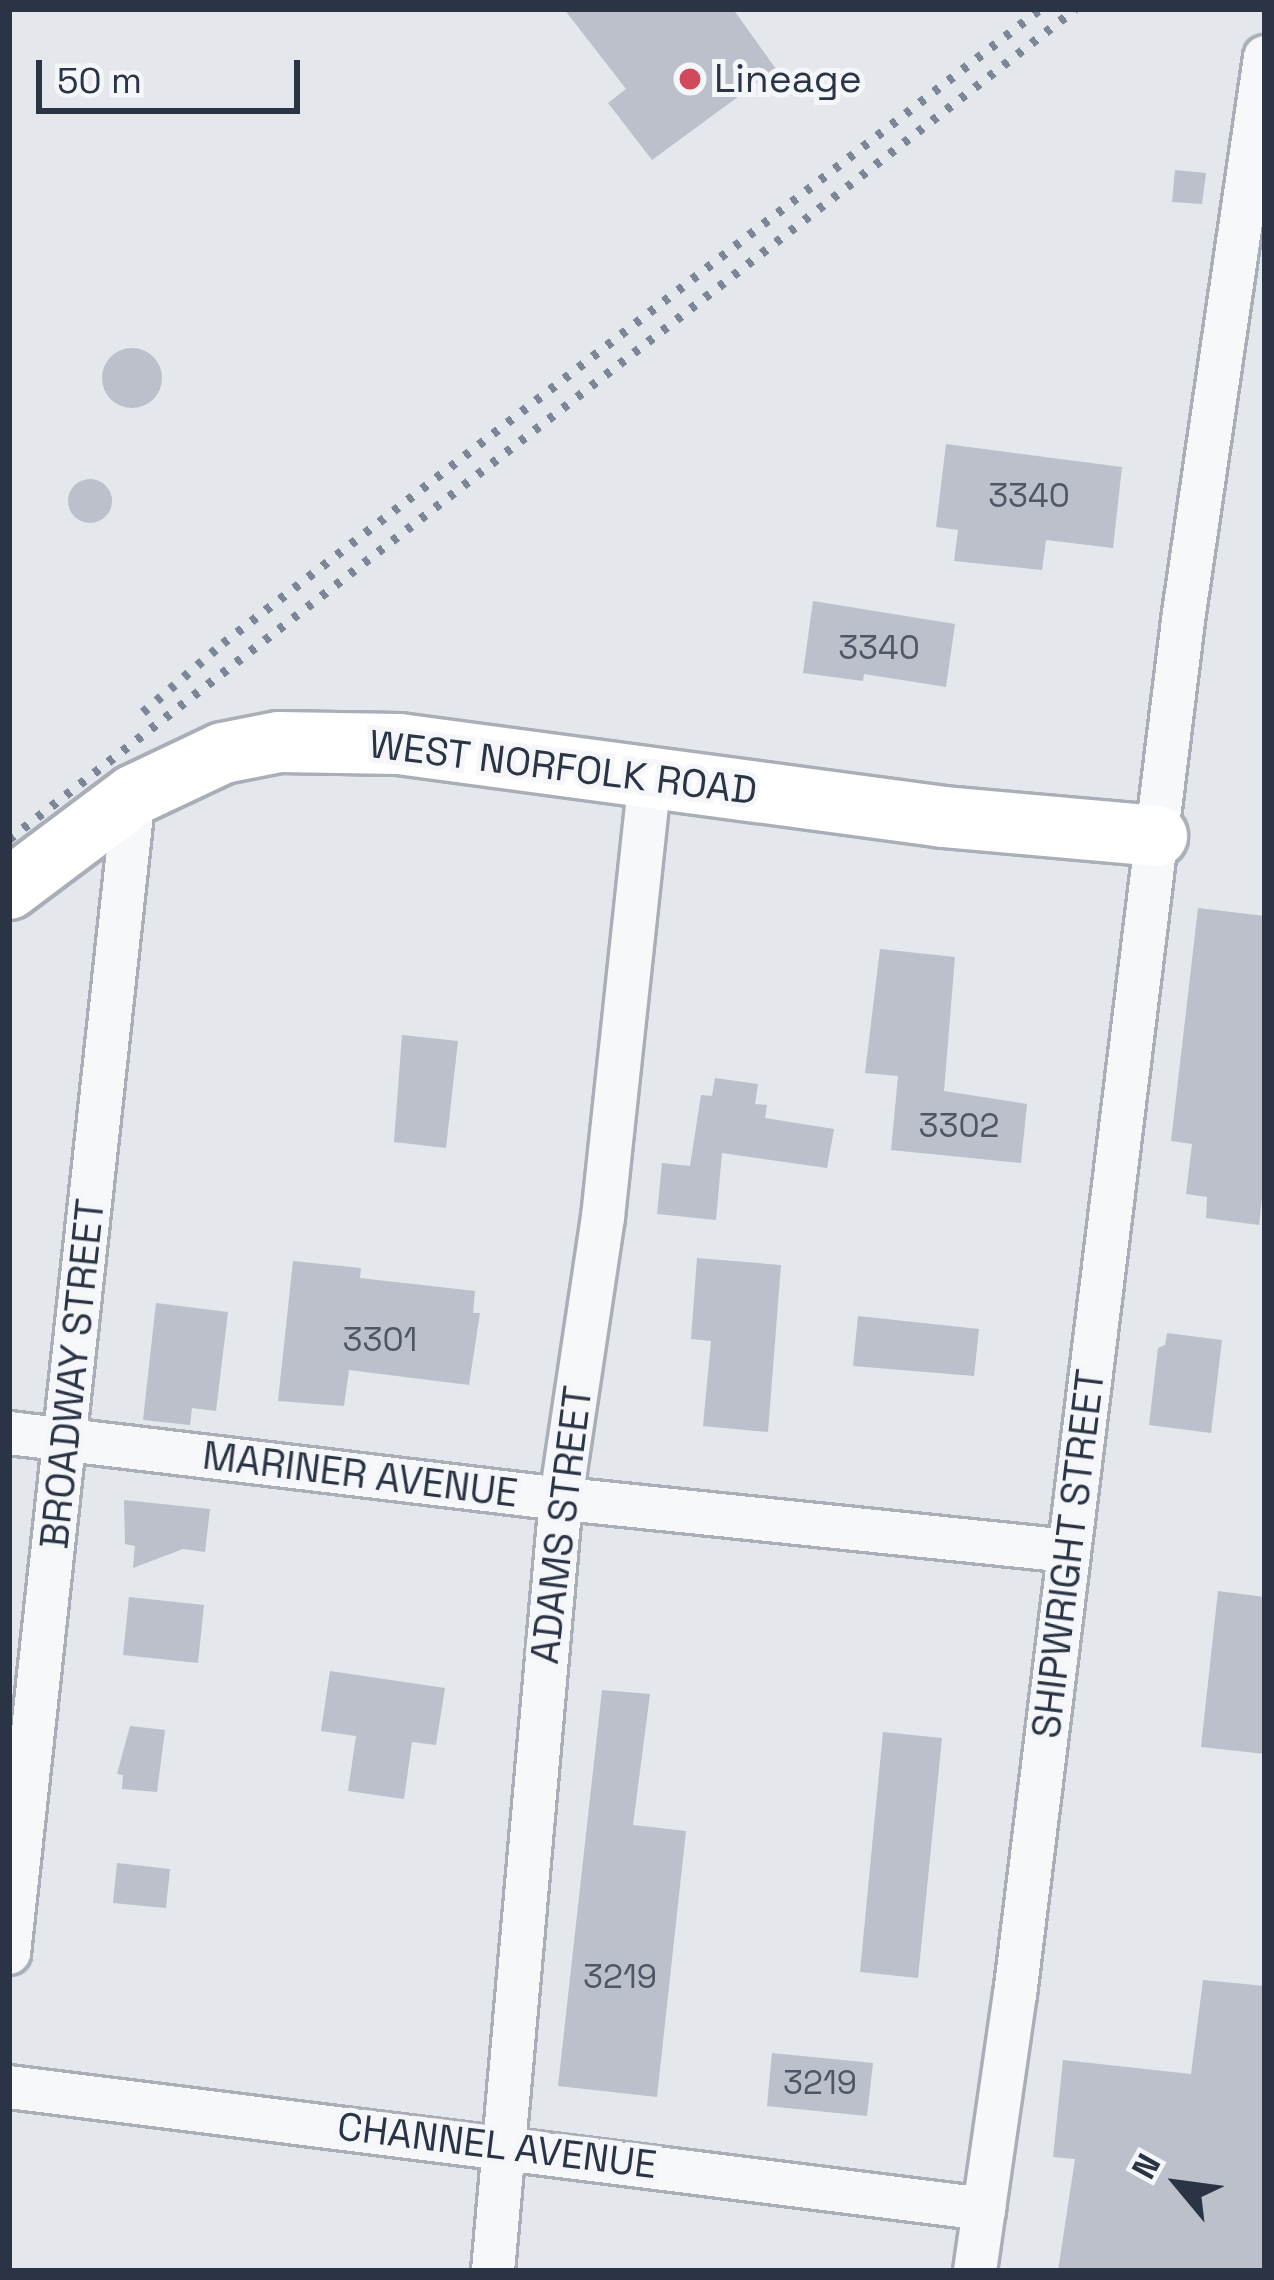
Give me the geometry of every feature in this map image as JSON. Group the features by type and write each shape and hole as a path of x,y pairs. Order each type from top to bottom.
{"street":[{"name":"SHIPWRIGHT STREET","path":"975,2271 1016,1995 1157,836 1265,57"},
{"name":"WEST NORFOLK ROAD","path":"9,889 134,795 224,753 279,742 399,744 944,817 1157,836"},
{"name":"ADAMS STREET","path":"493,2271 561,1498 603,1217 650,780"},
{"name":"BROADWAY STREET","path":"9,1953 134,795"},
{"name":"MARINER AVENUE","path":"9,1433 1068,1551"},
{"name":"CHANNEL AVENUE","path":"9,2087 984,2209"}],"building":[{"name":"Lineage","path":"564,9 733,9 776,69 652,160 608,103 626,89"},
{"path":"1175,170 1206,173 1202,204 1172,202"},
{"path":"132,348 153,357 162,378 153,399 132,408 111,399 102,378 111,357"},
{"path":"946,444 1122,467 1113,548 1046,540 1042,570 954,561 958,530 936,527"},
{"path":"90,479 105,486 112,501 105,516 90,523 75,516 68,501 75,486"},
{"path":"813,601 955,624 946,687 864,674 863,681 803,673"},
{"path":"1198,908 1265,916 1265,1172 1259,1225 1206,1218 1207,1197 1186,1194 1192,1144 1171,1141"},
{"path":"880,949 955,957 944,1091 1027,1104 1021,1163 891,1150 898,1076 865,1073"},
{"path":"402,1035 458,1041 446,1148 394,1142"},
{"path":"715,1078 758,1084 755,1104 767,1105 765,1118 834,1129 827,1168 722,1153 716,1220 657,1214 662,1163 690,1166 701,1095 712,1096"},
{"path":"697,1258 781,1265 768,1432 703,1426 711,1341 691,1339"},
{"path":"293,1261 361,1268 360,1278 475,1291 473,1313 480,1313 469,1385 349,1370 344,1406 278,1401"},
{"path":"156,1303 228,1312 216,1411 192,1408 190,1425 143,1420"},
{"path":"858,1316 979,1329 974,1376 853,1366"},
{"path":"1167,1333 1222,1340 1211,1433 1149,1425 1158,1348 1165,1345"},
{"path":"124,1500 210,1509 205,1552 183,1549 133,1568 135,1546 125,1544"},
{"path":"1218,1591 1265,1597 1265,1754 1201,1747"},
{"path":"129,1597 204,1605 198,1663 123,1655"},
{"path":"330,1671 445,1688 436,1745 412,1742 404,1799 348,1791 356,1736 321,1731"},
{"path":"602,1690 650,1694 633,1825 686,1831 657,2097 558,2086"},
{"path":"130,1726 165,1730 157,1792 122,1789 123,1775 117,1774"},
{"path":"883,1732 942,1738 918,1978 860,1972"},
{"path":"117,1863 170,1869 166,1908 113,1903"},
{"path":"1203,1980 1265,1986 1265,2271 1058,2271 1075,2159 1053,2157 1063,2060 1191,2074"},
{"path":"772,2053 873,2063 867,2116 767,2106"}],"railway":[{"path":"143,712 223,643 1040,9"},
{"path":"9,839 1075,9"}],"place":[{"name":"Lineage","path":"690,79"}]}
